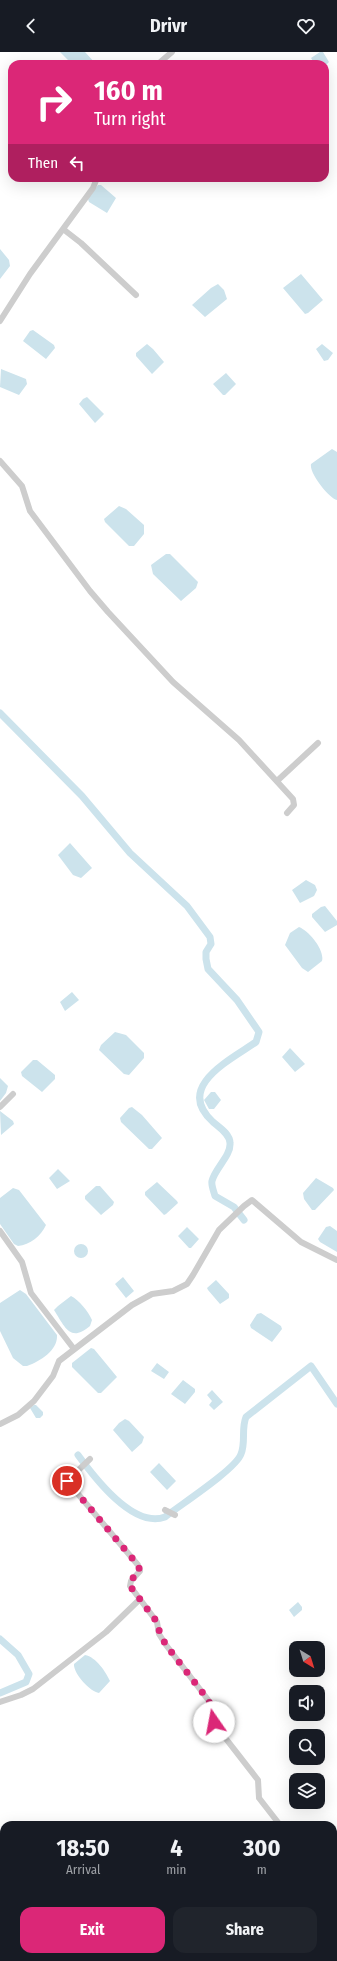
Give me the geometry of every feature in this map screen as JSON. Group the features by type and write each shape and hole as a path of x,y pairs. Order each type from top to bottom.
{"street":[{"path":"163,60 172,52"},
{"path":"0,321 30,274 93,188 95,182"},
{"path":"63,229 81,243 136,295"},
{"path":"0,461 22,486 30,511 90,591 117,623 173,682 239,740 277,781 294,803 287,813"},
{"path":"277,781 318,743"},
{"path":"0,1107 13,1094"},
{"path":"0,1424 18,1415 34,1401 53,1376 59,1361 74,1349 138,1301 152,1294 173,1292 186,1284 193,1276 213,1240 232,1217 252,1200 301,1242 337,1260"},
{"path":"0,1231 22,1262 31,1293 74,1349"},
{"path":"90,1459 67,1481 138,1565 140,1571 139,1574 130,1583 139,1600 157,1622 160,1634 166,1645 209,1701 216,1726 258,1780 259,1798 277,1821"},
{"path":"165,1510 175,1515"},
{"path":"0,1702 33,1689 106,1632 139,1600"}],"water":[{"path":"60,52 85,52 92,60 68,60"},
{"path":"320,52 323,52 328,60 312,60 311,58"},
{"path":"98,185 101,185 116,198 107,213 89,202 88,199"},
{"path":"0,249 9,260 10,266 0,279"},
{"path":"301,274 323,300 305,314 283,288"},
{"path":"218,284 224,290 227,299 205,317 192,305 211,288"},
{"path":"33,330 54,345 55,348 46,359 23,341 30,331"},
{"path":"147,344 164,362 152,374 136,356 136,353"},
{"path":"322,344 333,353 328,360 324,361 316,349"},
{"path":"1,369 26,379 27,384 19,395 0,387"},
{"path":"226,373 236,384 225,395 223,395 213,384"},
{"path":"87,397 104,414 95,423 79,404"},
{"path":"332,449 337,452 337,500 329,495 320,485 311,468 311,464"},
{"path":"119,506 126,509 144,525 144,534 134,546 129,546 105,522 104,519"},
{"path":"166,554 170,554 198,582 196,588 181,601 153,574 151,565"},
{"path":"70,843 92,868 81,878 73,875 58,855"},
{"path":"306,880 315,885 317,890 314,896 300,903 292,890"},
{"path":"325,906 337,921 337,925 325,932 312,917 312,914 321,907"},
{"path":"299,927 307,932 319,946 322,957 322,961 308,972 302,968 285,945 290,933"},
{"path":"72,992 79,1000 65,1011 60,1002"},
{"path":"115,1032 126,1035 144,1053 144,1058 129,1075 124,1074 99,1050 101,1045"},
{"path":"290,1048 305,1064 295,1072 282,1057"},
{"path":"33,1060 37,1060 55,1075 55,1079 42,1092 22,1076 21,1072"},
{"path":"0,1078 8,1086 6,1093 0,1101"},
{"path":"211,1092 215,1092 221,1100 214,1109 209,1109 204,1100"},
{"path":"132,1107 142,1115 162,1138 152,1149 149,1149 121,1122 120,1118 129,1108"},
{"path":"0,1111 13,1121 14,1124 1,1135"},
{"path":"58,1169 70,1181 57,1189 49,1178"},
{"path":"316,1178 334,1190 315,1210 312,1210 304,1199 303,1193"},
{"path":"157,1182 178,1203 164,1215 145,1195 145,1192"},
{"path":"96,1186 100,1186 114,1202 113,1205 101,1215 85,1199 85,1196"},
{"path":"13,1188 19,1190 46,1225 41,1233 31,1242 18,1246 14,1244 0,1224 0,1198"},
{"path":"330,1226 337,1231 337,1252 320,1242 318,1239 326,1227"},
{"path":"187,1227 199,1239 191,1248 189,1248 178,1236"},
{"path":"81,1244 86,1246 88,1251 86,1256 81,1258 76,1256 74,1251 76,1246"},
{"path":"123,1277 134,1291 126,1298 115,1284"},
{"path":"216,1280 229,1294 229,1298 220,1304 207,1288"},
{"path":"20,1290 26,1294 57,1335 57,1340 52,1350 43,1358 27,1366 23,1366 13,1358 0,1331 0,1303"},
{"path":"71,1296 83,1306 92,1320 90,1326 77,1333 69,1331 65,1327 54,1310"},
{"path":"261,1313 281,1326 282,1329 272,1342 251,1328 250,1325 257,1314"},
{"path":"91,1348 94,1349 117,1377 101,1393 98,1393 72,1367 72,1363"},
{"path":"157,1363 169,1372 164,1379 151,1371"},
{"path":"183,1380 195,1389 195,1392 185,1404 171,1394"},
{"path":"212,1390 223,1402 214,1410 209,1405 212,1401 207,1395"},
{"path":"36,1405 43,1412 43,1415 40,1418 36,1418 30,1408"},
{"path":"125,1419 129,1421 144,1437 142,1443 132,1452 113,1430"},
{"path":"159,1463 176,1481 167,1490 150,1472"},
{"path":"298,1602 302,1607 302,1610 294,1617 289,1610"},
{"path":"85,1655 97,1662 106,1673 110,1681 99,1693 87,1686 79,1677 74,1668 74,1664"}],"waterway":[{"path":"0,713 82,796 130,853 187,906 210,937 211,944 206,952 208,969 237,1000 259,1032 256,1042 233,1057 210,1076 203,1086 200,1097 203,1109 230,1140 230,1148 228,1153 216,1171 212,1181 215,1196 234,1207 244,1220"},
{"path":"78,1455 104,1487 128,1508 140,1515 153,1519 165,1517 207,1487 237,1461 241,1454 243,1445 246,1417 311,1366 337,1404"},
{"path":"0,1639 18,1655 29,1674 26,1682 0,1693"}],"route":[{"path":"67,1481 125,1548 140,1568 139,1574 131,1580 130,1586 139,1600 157,1622 161,1638 209,1701 212,1706 214,1722"}]}
